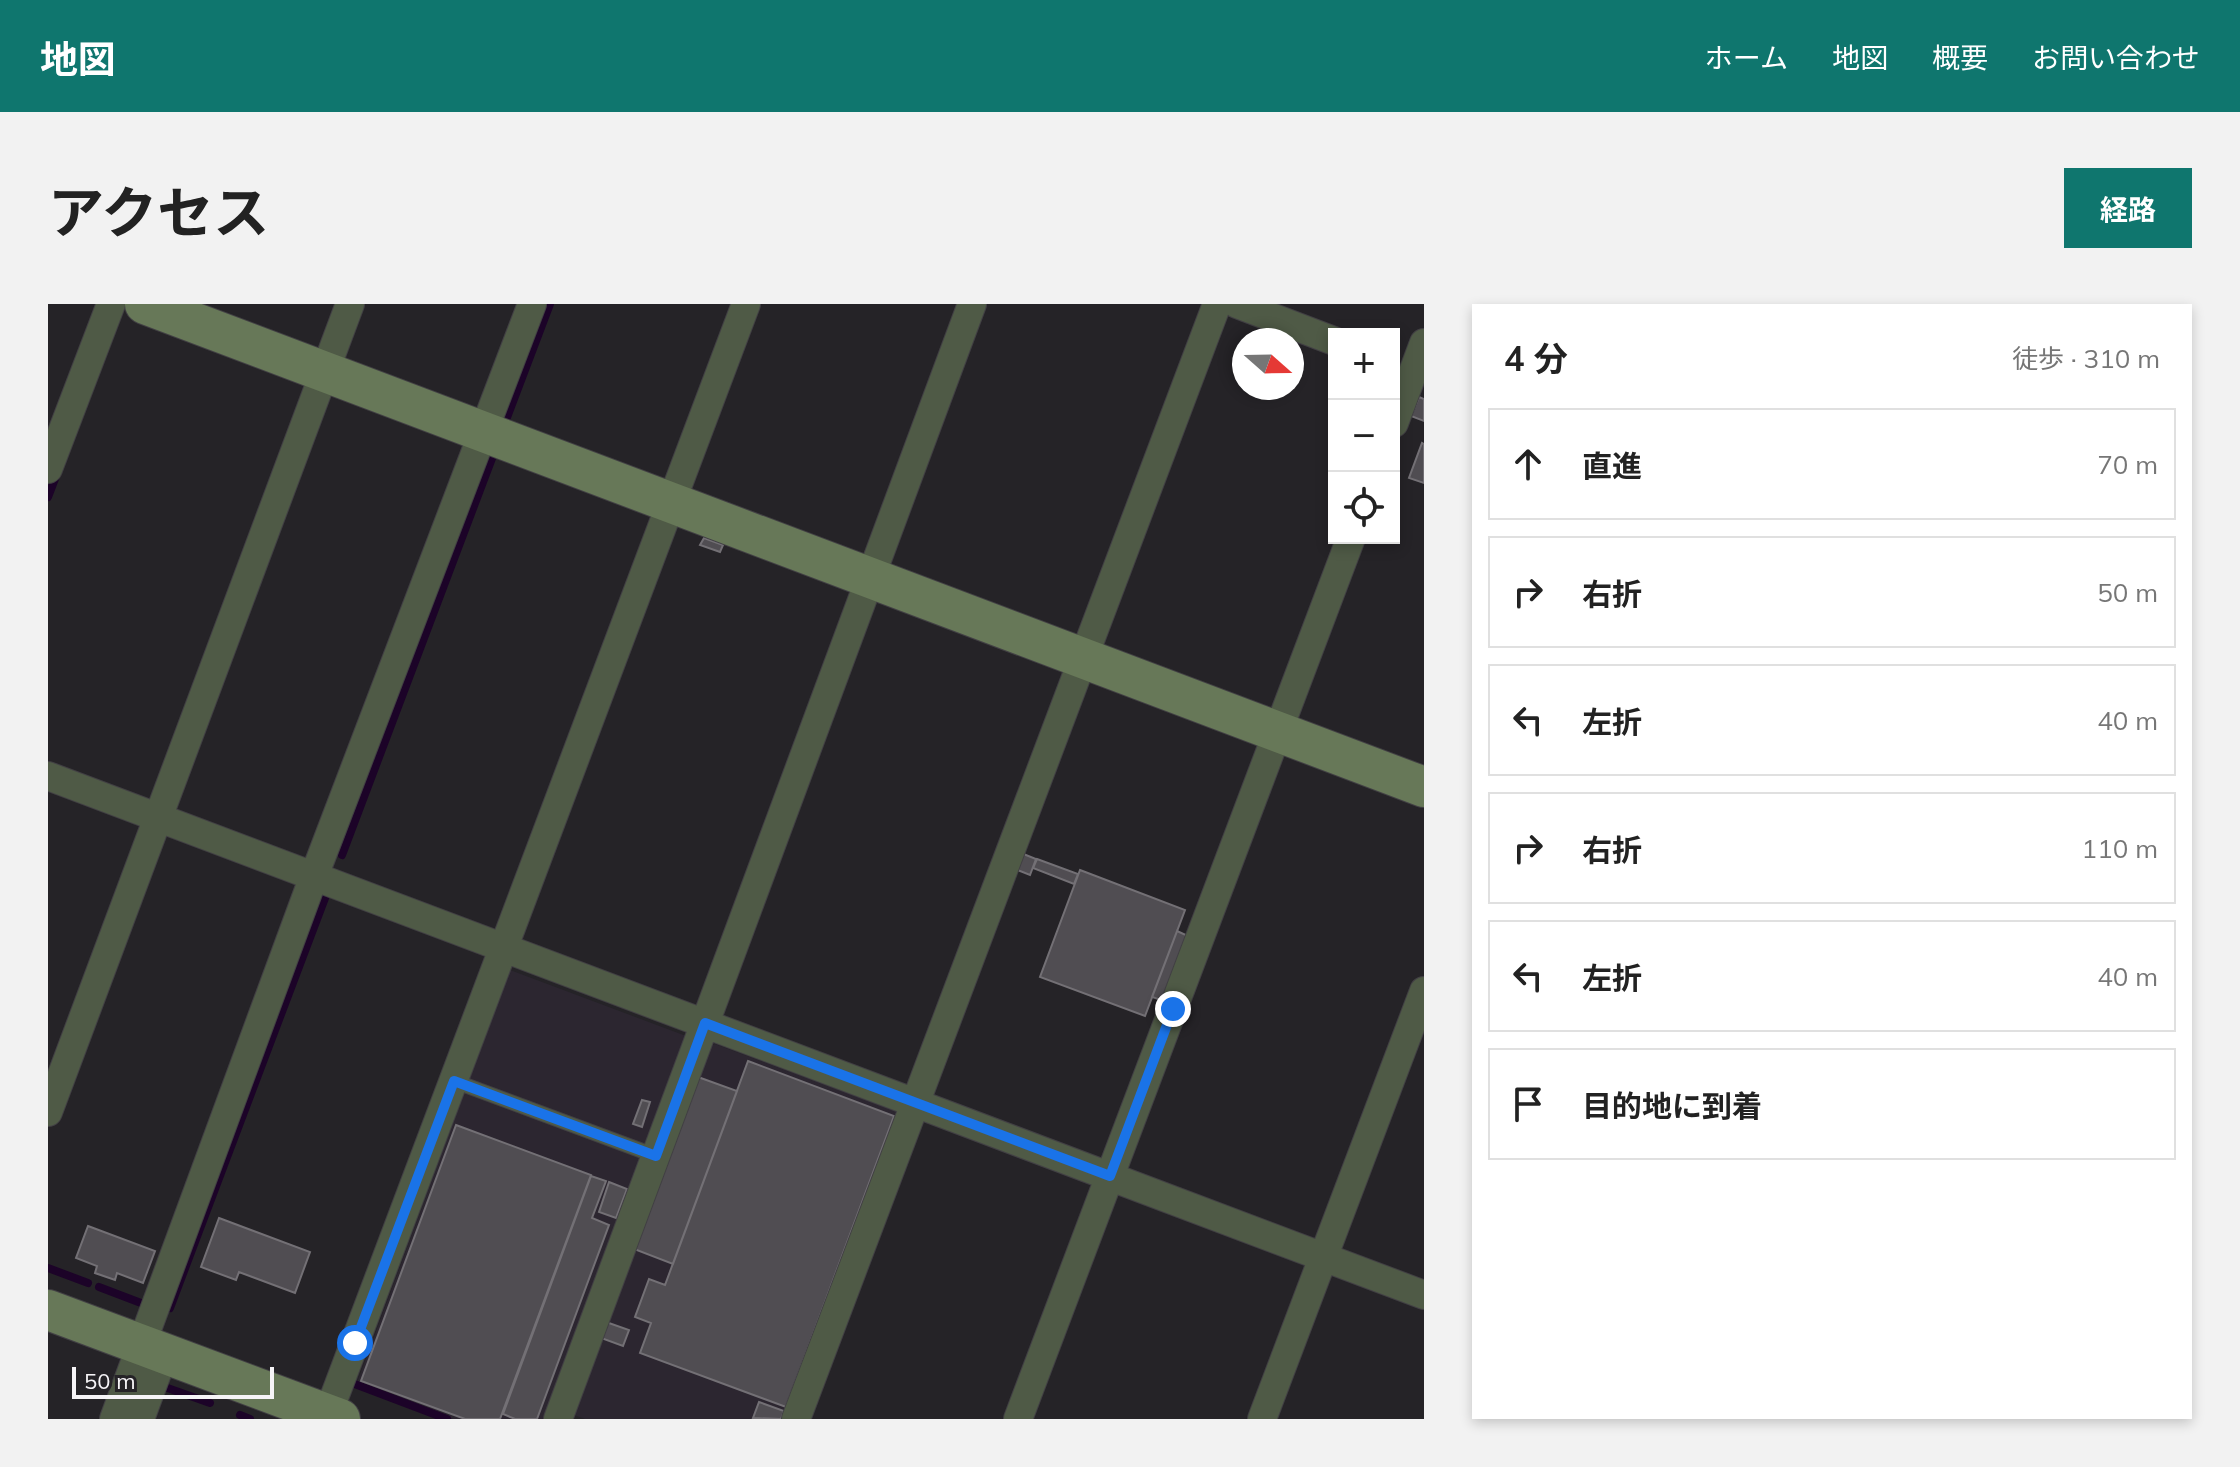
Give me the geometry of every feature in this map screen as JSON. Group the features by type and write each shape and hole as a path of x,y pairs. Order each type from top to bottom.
{"street":[{"path":"48,469 111,304"},
{"path":"145,304 1424,787"},
{"path":"48,1112 350,304"},
{"path":"140,1419 153,1350 314,876 532,304"},
{"path":"48,1310 331,1418 746,304"},
{"path":"558,1419 972,304"},
{"path":"796,1419 1217,304"},
{"path":"1237,304 1328,339"},
{"path":"1400,404 1424,343"},
{"path":"1018,1419 1349,544"},
{"path":"48,776 1424,1295"},
{"path":"1262,1419 1424,991"},
{"path":"114,1419 153,1350"}],"lane":[{"path":"454,1081 656,1156"}],"shaded area":[{"path":"510,970 686,1036 543,1419 453,1419 357,1383"},
{"path":"715,1044 895,1111 898,1119 787,1419 585,1419 569,1413 706,1048"}],"building":[{"path":"1419,397 1424,399 1424,421 1411,416"},
{"path":"1424,444 1424,483 1409,478"},
{"path":"704,538 723,545 720,552 700,545"},
{"path":"1021,853 1036,859 1030,875 1015,869"},
{"path":"1037,859 1078,874 1074,884 1033,868"},
{"path":"1080,870 1185,910 1145,1016 1040,977"},
{"path":"1177,931 1188,936 1164,1001 1152,997"},
{"path":"748,1061 894,1116 786,1407 640,1353 651,1323 635,1317 649,1279 665,1285"},
{"path":"698,1077 737,1091 673,1264 634,1249"},
{"path":"642,1100 650,1102 642,1127 633,1124"},
{"path":"456,1125 591,1175 500,1419 465,1419 361,1381"},
{"path":"591,1176 606,1181 592,1218 609,1225 537,1419 515,1419 503,1414"},
{"path":"609,1182 627,1189 616,1218 599,1212"},
{"path":"219,1218 310,1252 295,1293 239,1272 236,1280 201,1267"},
{"path":"88,1226 155,1251 143,1283 117,1273 115,1280 95,1273 97,1266 76,1258"},
{"path":"606,1322 629,1330 623,1346 601,1338"},
{"path":"759,1402 784,1411 781,1419 753,1418"}],"waterway":[{"path":"506,420 550,304"},
{"path":"342,855 494,453 499,455"},
{"path":"48,497 58,471"},
{"path":"170,1308 325,898"},
{"path":"48,1268 88,1283"},
{"path":"99,1287 141,1303"},
{"path":"352,1383 447,1419"},
{"path":"159,1385 210,1403"},
{"path":"240,1415 250,1419"}],"route":[{"path":"355,1343 454,1081 656,1156 705,1023 1110,1176 1173,1009"}]}
